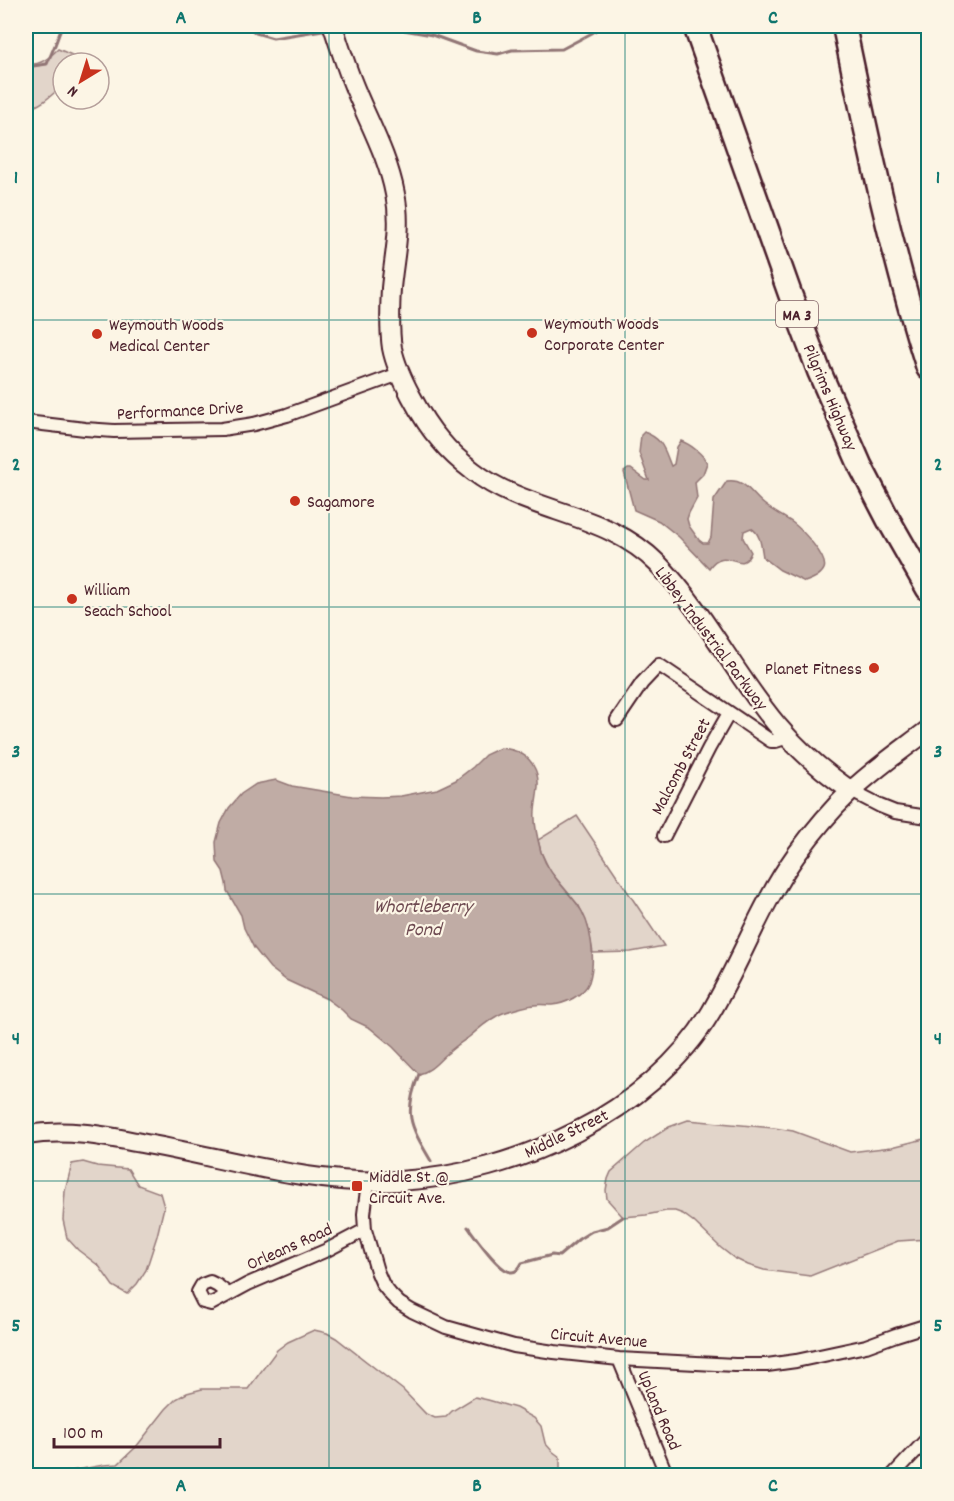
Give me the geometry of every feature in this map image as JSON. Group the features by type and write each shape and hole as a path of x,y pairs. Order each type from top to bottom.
{"highway":[{"name":"Pilgrims Highway","path":"695,26 786,285 819,371 860,465 928,589"},
{"path":"844,26 881,199 901,278 928,368"}],"main road":[{"name":"Libbey Industrial Parkway","path":"333,26 357,93 384,155 396,196 398,237 391,288 392,347 399,374 424,419 439,440 473,471 508,492 588,520 609,530 629,541 656,562 718,640 757,698 788,737 831,777 851,791"},
{"name":"Middle Street","path":"26,1135 74,1132 96,1135 284,1172 368,1182 432,1179 504,1162 550,1144 616,1109 654,1080 671,1063 700,1029 782,875 808,839 851,791 928,730"}],"street":[{"name":"Performance Drive","path":"26,422 114,431 222,429 254,424 287,415 399,374"},
{"path":"617,720 642,682 659,665 771,741 788,737"},
{"name":"Malcomb Street","path":"664,836 729,713"},
{"path":"851,791 895,812 928,817"},
{"name":"Circuit Avenue","path":"368,1182 364,1214 365,1230 377,1271 383,1285 391,1295 399,1303 426,1319 514,1346 619,1359 767,1365 866,1346 928,1325"},
{"name":"Orleans Road","path":"228,1294 327,1250 365,1230"},
{"name":"Upland Road","path":"619,1359 668,1476"},
{"path":"892,1476 928,1438"}],"shaded area":[{"path":"51,55 51,95 41,103 26,109 26,64 40,63"},
{"path":"577,816 664,946 631,952 593,953 588,927 579,906 550,871 538,840"},
{"path":"688,1120 793,1131 850,1152 892,1147 928,1138 928,1239 898,1241 810,1276 764,1270 748,1265 734,1258 694,1222 675,1211 623,1217 607,1199 606,1190 611,1172 644,1143 669,1127"},
{"path":"83,1162 97,1166 128,1169 138,1185 160,1193 164,1207 146,1270 127,1294 113,1286 99,1266 67,1238 63,1220 65,1191 72,1164"},
{"path":"314,1330 336,1338 403,1390 426,1414 435,1418 446,1417 475,1397 516,1408 534,1418 541,1426 545,1443 560,1457 560,1473 558,1476 49,1475 118,1464 136,1447 176,1399 202,1389 248,1389 277,1350 288,1342"}],"water":[{"path":"644,432 659,441 671,466 674,464 677,447 681,441 696,450 707,463 703,474 695,482 697,498 687,519 699,540 708,543 711,537 714,500 727,481 739,482 765,505 802,531 822,558 823,571 805,582 780,570 763,557 759,537 751,528 744,531 743,538 751,552 747,559 743,562 721,558 709,568 679,537 659,521 634,510 624,472 631,469 649,480 639,453 641,435"},
{"name":"Whortleberry Pond","path":"500,748 524,755 536,772 538,783 535,815 540,848 544,860 556,879 577,904 586,921 592,953 589,982 579,995 563,1003 526,1006 498,1015 431,1068 419,1074 393,1047 370,1028 351,1019 327,999 286,980 270,968 254,948 244,928 241,915 227,891 223,871 217,862 216,842 221,823 229,808 241,794 256,784 276,780 292,786 352,796 401,796 437,789 456,780 485,755"}],"waterway":[{"path":"26,67 47,64 62,26"},
{"path":"247,26 256,33 273,38 329,29"},
{"path":"341,28 381,26 432,35 476,51 498,54 512,50 562,49 601,26"},
{"path":"419,1074 411,1100 411,1119 418,1138 431,1161"},
{"path":"468,1227 495,1261 507,1271 512,1272 517,1270 522,1263 552,1255 559,1256 592,1231 608,1227 623,1217"},
{"path":"115,1476 120,1471 128,1476"}],"place":[{"name":"Weymouth Woods Corporate Center","path":"532,333"},
{"name":"Weymouth Woods Medical Center","path":"97,334"},
{"name":"Sagamore","path":"295,501"},
{"name":"William Seach School","path":"72,599"},
{"name":"Planet Fitness","path":"874,668"},
{"name":"Middle St @ Circuit Ave.","path":"357,1186"}]}
